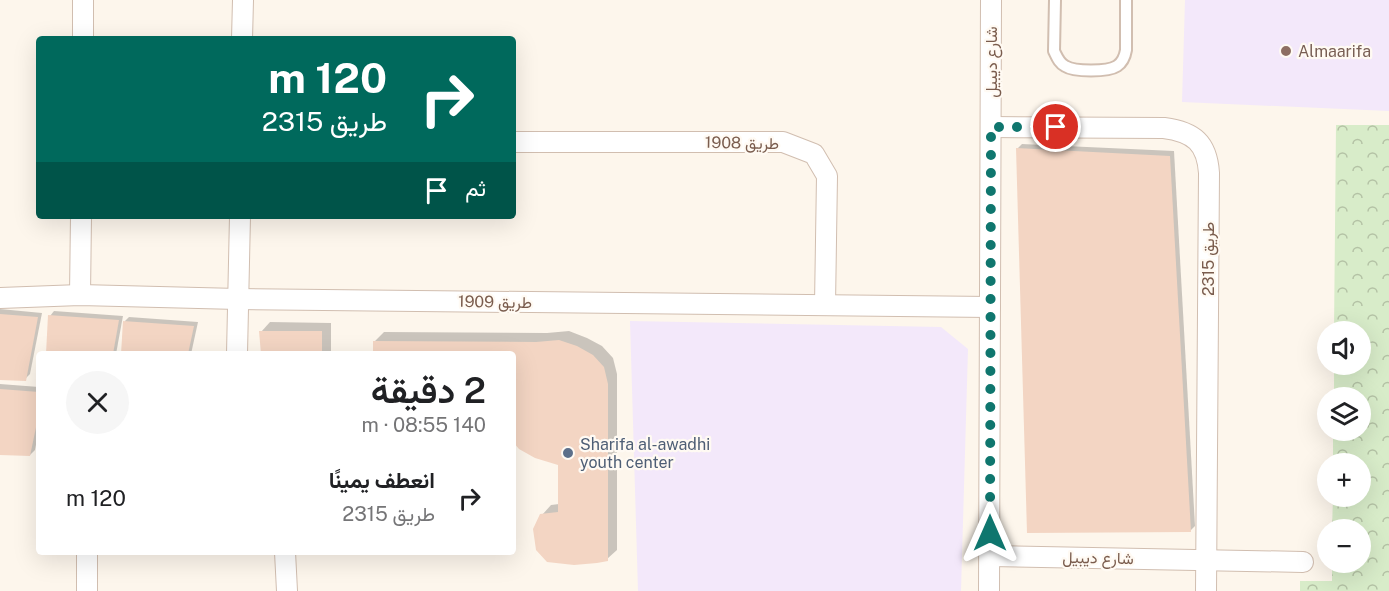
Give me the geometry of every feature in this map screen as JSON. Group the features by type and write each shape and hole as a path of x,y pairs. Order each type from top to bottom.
{"street":[{"path":"82,36 83,0"},
{"path":"242,36 243,0"},
{"name":"شارع ديبيل","path":"989,591 991,0"},
{"name":"طريق 2315","path":"991,127 1176,130 1188,133 1204,149 1209,173 1206,591"},
{"name":"طريق 1908","path":"516,142 783,142 814,154 827,176 825,305"},
{"path":"80,295 81,219"},
{"path":"237,351 240,219"},
{"name":"طريق 1909","path":"0,298 80,295 238,299 990,307"},
{"path":"87,555 87,591"},
{"path":"285,555 286,591"},
{"name":"شارع ديبيل","path":"990,556 1303,562"}],"lane":[{"path":"1055,0 1054,51 1057,58 1070,69 1109,69 1121,63 1125,56 1126,0"}],"shaded area":[{"name":"Almaarifa","path":"1185,0 1389,0 1389,111 1182,102"},
{"path":"630,321 941,327 968,349 961,591 638,591"}],"green space":[{"path":"1336,125 1389,125 1389,591 1300,591 1300,581 1332,581 1332,573 1371,573 1371,519 1332,519 1333,507 1371,507 1371,453 1333,453 1333,441 1371,441 1371,387 1334,387 1334,375 1371,375 1371,321 1334,321"}],"building":[{"path":"1016,148 1170,156 1191,532 1027,533"},
{"path":"0,314 38,317 26,381 0,380"},
{"path":"48,315 119,320 114,351 46,351"},
{"path":"123,321 194,326 189,351 121,351"},
{"path":"259,331 322,331 322,351 261,351"},
{"name":"Sharifa al-awadhi youth center","path":"559,340 577,346 593,355 604,367 608,384 608,561 574,565 547,562 536,550 533,529 540,514 558,512 558,465 535,458 516,446 516,351 373,351 373,341 536,342"},
{"path":"0,389 36,392 36,427 30,456 0,455"}],"place":[{"name":"Almaarifa","path":"1286,51"},
{"name":"Sharifa al-awadhi youth center","path":"568,453"}],"route":[{"path":"990,533 991,127 1056,127"}]}
